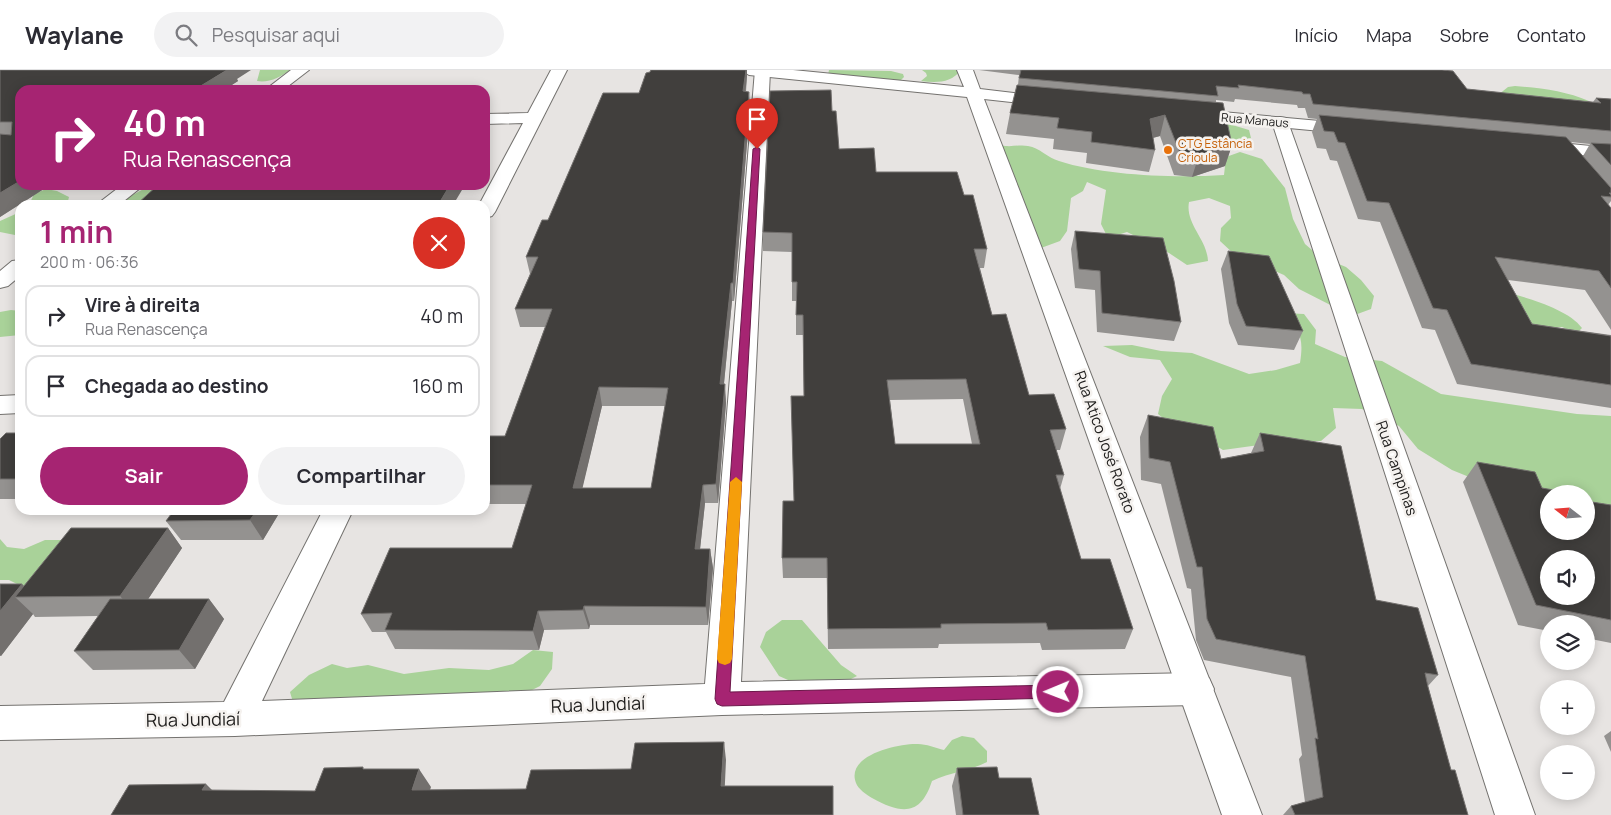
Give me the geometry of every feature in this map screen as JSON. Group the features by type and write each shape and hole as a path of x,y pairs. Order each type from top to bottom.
{"street":[{"path":"280,85 301,70"},
{"path":"490,203 559,70"},
{"path":"722,699 755,70 970,82 1064,102"},
{"name":"Rua Atico José Rorato","path":"970,82 1242,815"},
{"name":"Rua Manaus","path":"1172,112 1367,130"},
{"path":"490,119 535,118"},
{"name":"Rua Campinas","path":"1280,122 1515,815"},
{"path":"1523,145 1611,153"},
{"path":"1562,148 1580,170"},
{"path":"113,200 128,190"},
{"path":"0,281 15,270"},
{"path":"0,405 15,404"},
{"path":"235,719 336,515"},
{"name":"Rua Jundiaí","path":"0,723 235,719 722,699 1196,688"}],"green space":[{"path":"260,70 290,70 275,79 257,81"},
{"path":"829,70 891,71 903,74 904,77 900,81 891,81 828,75"},
{"path":"922,70 961,70 948,80 933,82 921,81 927,76"},
{"path":"1515,86 1562,92 1589,101 1591,104 1498,95 1508,87"},
{"path":"1195,120 1229,124 1249,130 1251,138 1235,140 1221,137"},
{"path":"1001,145 1032,147 1055,160 1077,166 1141,175 1224,175 1226,157 1240,152 1262,159 1285,188 1293,219 1305,244 1319,256 1346,267 1361,280 1374,296 1371,309 1352,316 1299,289 1284,275 1234,254 1220,241 1221,228 1231,218 1230,206 1209,198 1189,202 1190,217 1207,253 1208,261 1187,265 1169,253 1127,232 1108,238 1101,224 1106,190 1087,182 1083,191 1071,198 1067,231 1060,241 1041,248"},
{"path":"44,190 52,190 69,197 68,200 31,200 34,194"},
{"path":"142,190 160,190 150,200 123,200"},
{"path":"15,214 15,235 0,232 0,221"},
{"path":"1513,294 1560,311 1569,316 1582,328 1577,333 1562,327 1550,328 1547,340 1513,313"},
{"path":"15,310 15,336 0,337 0,312"},
{"path":"1283,313 1304,314 1316,330 1315,344 1345,357 1382,361 1441,394 1577,414 1611,416 1611,517 1595,514 1595,485 1540,485 1540,492 1501,490 1452,470 1418,449 1399,426 1362,409 1333,408 1336,428 1321,441 1288,441 1223,450 1213,444 1181,433 1158,414 1162,396 1172,379 1160,360 1130,357 1103,346 1132,345 1161,351 1192,353 1249,374 1276,370 1300,363 1301,340 1293,325"},
{"path":"0,539 7,547 24,549 45,540 64,540 33,592 9,580 0,580"},
{"path":"782,620 802,620 841,665 857,676 837,686 797,684 779,676 760,647 766,632"},
{"path":"533,650 553,652 552,669 540,686 518,697 452,697 432,694 295,709 290,692 309,675 332,664 347,668 368,665 404,674 449,668 489,670 513,664"},
{"path":"962,736 974,738 987,751 987,762 932,781 928,792 916,806 902,809 883,804 861,790 856,783 855,773 858,765 876,753 909,744 924,745 944,750 952,740"}],"building":[{"path":"0,70 227,70 202,85 15,85 15,184 0,193 0,134 11,135 12,122 0,122"},
{"path":"651,70 746,70 743,91 749,92 733,283 731,283 720,384 725,384 716,484 703,485 695,549 710,549 706,607 584,606 583,610 538,611 533,631 385,630 392,613 361,614 390,548 512,548 532,485 490,485 490,436 505,436 552,309 515,309 538,257 526,257 542,220 548,220 603,93 639,93 646,73","holes":["599,387 668,388 651,488 573,488"]},
{"path":"1021,70 1453,71 1467,89 1601,103 1596,98 1611,99 1611,131 1313,104 1310,94 1238,85 1239,88 1216,86 1218,96 1019,78"},
{"path":"1017,85 1223,103 1232,145 1199,155 1180,153 1165,115 1150,119 1155,150 1091,142 1092,132 1057,128 1059,118 1010,113"},
{"path":"831,90 832,111 836,111 839,149 874,148 876,172 957,172 964,195 973,195 987,249 974,249 992,315 1006,314 1029,395 1054,394 1066,429 1050,430 1064,475 1056,475 1081,559 1110,559 1133,629 1048,630 1046,623 941,624 941,628 828,629 827,558 782,558 783,501 794,501 791,396 804,396 803,315 796,315 797,282 792,282 792,233 763,232 770,91","holes":["966,379 980,444 895,444 887,380"]},
{"path":"1319,115 1566,137 1611,188 1611,193 1609,193 1611,197 1601,196 1611,208 1611,288 1599,271 1495,257 1532,324 1611,336 1611,385 1471,364 1447,310 1433,308 1389,203 1367,201 1345,143 1338,142 1334,132 1324,131"},
{"path":"1591,143 1611,144 1611,165"},
{"path":"152,190 447,190 441,200 142,200"},
{"path":"1075,231 1163,238 1174,281 1181,322 1102,313 1100,271 1079,269"},
{"path":"1228,251 1269,256 1303,331 1246,326 1237,304"},
{"path":"1148,415 1213,427 1221,459 1264,451 1260,433 1341,446 1376,600 1418,608 1438,675 1425,673 1428,687 1451,770 1455,770 1468,815 1295,815 1291,806 1323,797 1315,738 1318,739 1305,656 1216,639 1207,619 1202,567 1197,567 1170,462 1149,458"},
{"path":"6,433 15,433 15,479 0,479 0,439"},
{"path":"1477,462 1535,472 1541,485 1540,540 1595,540 1595,502 1611,505 1611,620 1595,617 1595,615 1586,615 1536,605"},
{"path":"170,515 254,515 250,520 166,521"},
{"path":"71,528 168,528 120,596 15,597"},
{"path":"0,584 22,584 0,611"},
{"path":"110,599 209,599 179,650 74,651"},
{"path":"724,742 721,786 833,786 833,815 111,815 129,785 206,784 202,790 315,791 324,768 363,767 363,769 419,769 412,790 526,789 531,770 631,769 635,743"},
{"path":"997,767 999,778 1031,778 1039,815 963,815 957,768"}],"slow traffic":[{"path":"725,659 736,482"}],"place":[{"name":"CTG Estância Crioula","path":"1168,150"}],"route":[{"path":"757,149 722,699 1058,692"}]}
